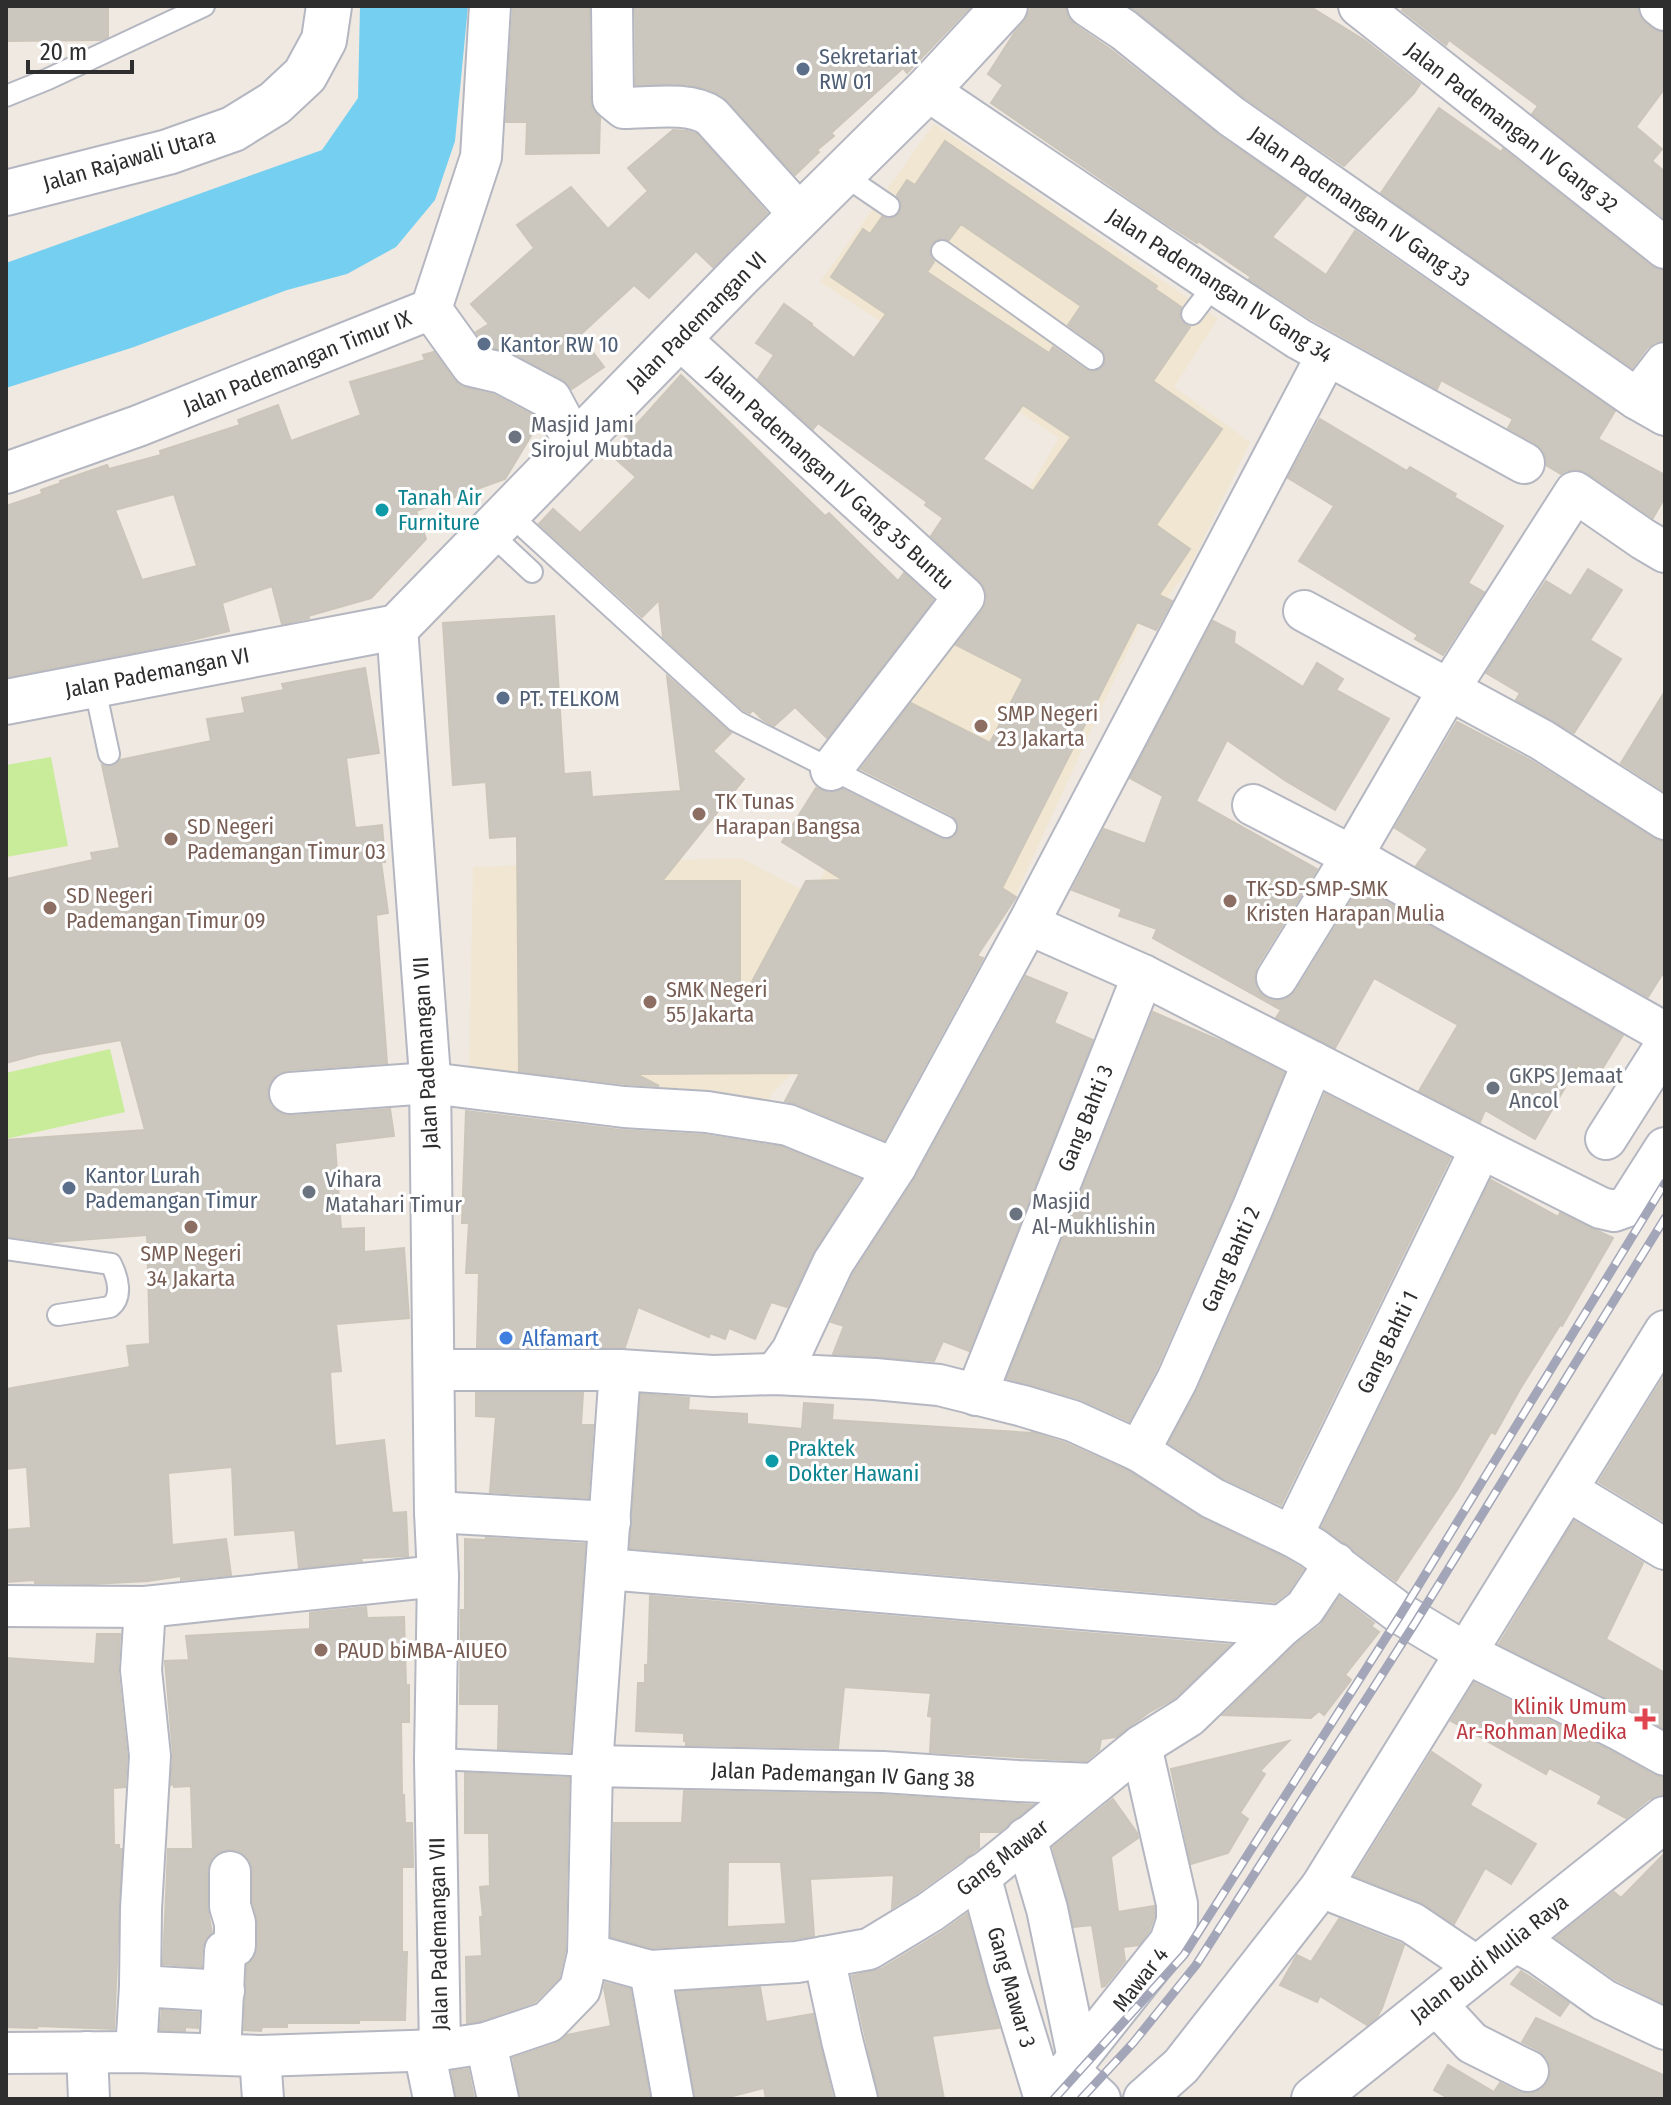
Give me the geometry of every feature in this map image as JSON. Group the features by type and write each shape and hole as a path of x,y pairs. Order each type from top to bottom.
{"street":[{"name":"Jalan Rajawali Utara","path":"6,193 168,152 233,129 275,103 305,75 324,40 329,6"},
{"name":"Jalan Pademangan Timur IX","path":"6,473 138,426 431,309 481,157 490,6"},
{"path":"612,6 613,99 617,104 624,108 694,107 705,112 801,216"},
{"name":"Jalan Pademangan VI","path":"6,702 397,627 927,90 1005,6"},
{"name":"Jalan Pademangan IV Gang 33","path":"1088,6 1124,30 1231,116 1651,407 1665,363"},
{"name":"Jalan Pademangan IV Gang 32","path":"1359,6 1665,248"},
{"path":"1660,6 1665,10"},
{"name":"Jalan Pademangan IV Gang 34","path":"927,90 1204,299 1327,355 1524,463"},
{"path":"431,309 472,366 502,373 551,399 575,444"},
{"name":"Jalan Pademangan IV Gang 35 Buntu","path":"679,338 964,597 831,770"},
{"path":"782,1364 833,1263 896,1166 1036,927 1327,355"},
{"path":"1277,978 1449,689 1575,492 1665,552"},
{"path":"1304,611 1542,740 1665,819"},
{"name":"Jalan Pademangan VII","path":"6,2053 88,2073 136,2052 220,2054 261,2076 431,2067 438,1576 430,1083 397,627"},
{"path":"1253,805 1352,856 1665,1033"},
{"path":"1036,927 1143,975 1601,1208 1614,1211 1628,1206 1665,1148"},
{"name":"Gang Bahti 3","path":"976,1395 1143,975"},
{"path":"1606,1139 1665,1046"},
{"name":"Gang Bahti 2","path":"1139,1451 1177,1380 1313,1062"},
{"path":"290,1093 430,1083 624,1107 707,1112 788,1125 883,1164 896,1166"},
{"name":"Gang Bahti 1","path":"1292,1536 1481,1148"},
{"path":"1144,2099 1181,2066 1321,1887 1665,1331"},
{"path":"434,1370 604,1370 713,1376 782,1364 939,1385 1073,1421 1139,1451 1212,1498 1292,1536 1335,1563 1401,1614 1466,1653 1665,1755"},
{"path":"431,2067 487,2052 548,2022 580,1989 588,1954 585,1765 607,1569 600,1521 604,1370"},
{"path":"1567,1490 1665,1549"},
{"path":"435,1512 600,1521"},
{"name":"Gang Mawar","path":"588,1954 650,1971 797,1962 869,1949 930,1912 1141,1746 1189,1716 1282,1626 1305,1608 1335,1563"},
{"path":"607,1569 1282,1626"},
{"path":"6,1606 145,1607 438,1576"},
{"path":"136,2052 150,1756 141,1670 145,1607"},
{"name":"Mawar 4","path":"1064,2076 1170,1942 1177,1921 1177,1904 1141,1746"},
{"name":"Jalan Pademangan IV Gang 38","path":"585,1765 883,1772 1094,1784"},
{"name":"Jalan Budi Mulia Raya","path":"1314,2099 1665,1819"},
{"path":"1026,1838 1047,1909 1064,2076 1100,2099"},
{"path":"220,2054 225,1951 235,1946 230,1872"},
{"name":"Gang Mawar 3","path":"980,1875 1008,1978 1064,2076"},
{"path":"1321,1887 1412,1923 1477,1967"},
{"path":"1512,1940 1539,1954 1604,2000 1665,2029"},
{"path":"824,1957 857,2099"},
{"path":"650,1971 673,2099"},
{"path":"140,1986 224,1991"},
{"path":"1434,2002 1472,2043 1528,2071"},
{"path":"487,2052 498,2099"}],"lane":[{"path":"6,96 204,6"},
{"path":"842,174 889,206"},
{"path":"942,251 1093,359"},
{"path":"500,524 736,721 946,827"},
{"path":"500,524 532,572"},
{"path":"94,684 109,754"},
{"path":"6,1249 111,1264 119,1296 116,1302 110,1307 58,1315"},
{"path":"435,1759 585,1765"}],"shaded area":[{"path":"934,124 1218,319 1174,387 1250,442 1191,565 1152,619 1143,617 1012,903 872,924 814,893 853,812 852,761 966,595 987,550 1017,509 1059,438 820,282"},
{"name":"SMK Negeri 55 Jakarta","path":"741,858 872,926 788,1078 773,1092 762,1113 469,1080 473,867"}],"green space":[{"path":"51,757 68,846 6,857 6,765"},
{"path":"110,1049 125,1112 6,1139 6,1073"}],"water":[{"path":"360,6 468,6 455,141 435,200 396,247 347,274 287,290 134,347 6,388 6,263 322,150 358,98"}],"building":[{"path":"6,6 108,6 108,37 100,40 6,41"},
{"path":"513,6 589,6 590,99 593,110 600,118 599,153 526,154 527,122 506,122"},
{"path":"635,6 971,6 907,73 903,68 831,133 834,136 795,175 722,96 708,89 684,84 636,85"},
{"path":"1032,6 1065,6 1068,17 1075,25 1217,134 1306,196 1272,237 1326,275 1355,231 1615,411 1598,439 1665,475 1665,497 1653,518 1587,473 1576,469 1561,474 1546,465 1543,450 1508,428 1513,419 1441,380 1437,389 1311,319 991,103 1003,85 988,74"},
{"path":"1129,6 1309,6 1364,40 1420,84 1344,166 1245,98"},
{"path":"1405,6 1638,6 1639,15 1646,24 1665,32 1665,88 1636,127 1662,149 1652,161 1665,172 1665,219 1532,114 1538,106 1449,40 1446,45 1402,10"},
{"path":"1439,108 1501,152 1503,149 1651,266 1665,270 1665,340 1647,348 1632,368 1381,193"},
{"path":"673,130 697,134 767,213 713,267 696,251 649,298 634,285 580,335 604,367 572,389 562,379 513,353 486,346 476,332 489,324 471,304 534,248 517,225 571,187 608,229 648,191 628,168"},
{"path":"945,141 1157,286 1155,289 1181,307 1180,320 1190,327 1153,381 1222,429 1156,525 1190,549 1159,595 1172,601 1156,630 1137,622 1002,888 1016,897 977,956 983,958 884,1140 785,1101 800,1073 636,1074 659,1086 519,1071 517,836 490,838 486,782 453,785 443,623 554,616 564,774 590,772 592,797 681,791 667,676 731,733 713,751 744,779 662,881 740,881 740,1004 806,881 843,880 782,842 816,788 829,793 842,789 941,839 952,838 958,832 957,821 952,815 861,769 911,703 990,743 1023,679 956,645 983,610 987,600 986,590 931,536 943,518 925,505 927,502 818,423 813,429 758,379 774,355 756,343 784,304 854,358 886,314 831,277 863,229 870,234 882,217 889,219 899,214 902,206 897,195 907,180 915,185","holes":["961,224 1081,306 1068,325 1101,349 1106,359 1103,367 1093,372 1053,347 1049,353 927,272 934,262 930,256 931,244 937,239 949,240","1023,405 1071,437 1033,491 983,459"]},
{"path":"434,352 454,380 467,388 494,395 534,416 538,424 505,479 416,511 426,539 371,598 282,624 272,586 222,603 229,631 6,677 6,506 42,494 41,490 60,481 107,465 109,469 161,455 160,451 240,425 238,420 278,405 291,441 361,415 350,382 425,360 423,355","holes":["174,494 197,566 142,580 115,510"]},
{"path":"681,375 825,516 829,513 898,581 904,573 933,600 827,738 795,707 774,726 753,710 750,713 743,710 663,637 659,600 642,617 539,524 553,509 580,533 636,477 610,454"},
{"path":"1320,419 1407,471 1410,467 1503,526 1468,583 1484,592 1443,655 1415,639 1418,635 1299,561 1334,506 1288,478"},
{"path":"1588,569 1622,590 1590,640 1621,659 1574,733 1516,700 1520,693 1486,673 1546,581 1571,596"},
{"path":"1213,621 1235,632 1234,643 1303,687 1317,663 1343,679 1336,690 1389,719 1335,810 1227,740 1196,801 1317,869 1257,966 1254,978 1257,990 1266,998 1277,1001 1296,991 1360,887 1623,1035 1597,1077 1578,1065 1535,1139 1485,1110 1480,1122 1419,1091 1458,1025 1374,978 1335,1048 1276,1018 1281,1010 1153,938 1157,929 1119,916 1122,909 1072,890 1104,829 1145,844 1163,796 1130,778"},
{"path":"365,668 379,753 346,758 355,828 382,825 385,862 381,862 388,913 376,915 387,1063 288,1070 277,1074 270,1082 267,1094 271,1106 279,1113 291,1116 390,1109 394,1136 335,1143 341,1229 364,1228 364,1252 404,1248 409,1318 336,1324 341,1371 330,1372 335,1446 384,1440 392,1513 406,1512 408,1556 361,1558 362,1561 299,1568 295,1530 235,1535 232,1467 168,1473 172,1545 226,1539 231,1575 91,1584 35,1583 35,1580 6,1582 6,1530 31,1528 27,1467 6,1469 6,1389 130,1367 127,1346 150,1344 147,1235 51,1242 6,1236 6,1140 145,1130 121,1040 6,1063 6,879 93,860 91,853 120,848 102,765 111,767 120,760 211,741 207,719 245,713 242,698 284,690 282,684"},
{"path":"1665,691 1665,792 1621,763"},
{"path":"1457,722 1530,760 1653,838 1665,842 1665,970 1648,997 1416,866 1428,849 1395,828"},
{"path":"1026,976 1067,993 1054,1023 1093,1040 969,1351 943,1341 934,1361 833,1354 844,1326 831,1322 853,1274 916,1177"},
{"path":"1153,1012 1230,1045 1284,1073 1156,1370 1129,1421 1080,1399 1007,1378"},
{"path":"1325,1094 1450,1158 1281,1505 1223,1478 1169,1443 1198,1389"},
{"path":"466,1111 621,1130 704,1135 782,1147 860,1179 814,1251 787,1307 771,1302 755,1339 729,1328 725,1339 710,1333 709,1337 638,1307 625,1347 477,1347 479,1273 466,1273 469,1223 462,1223"},
{"path":"1491,1180 1558,1217 1560,1213 1613,1238 1495,1434 1491,1432 1457,1490 1396,1581 1322,1527"},
{"path":"1665,1375 1665,1522 1599,1482"},
{"path":"476,1393 583,1393 581,1425 593,1425 588,1498 490,1492 496,1417 476,1416"},
{"path":"641,1394 689,1398 688,1410 747,1414 747,1424 802,1429 804,1403 833,1405 832,1420 1031,1432 1065,1443 1128,1471 1200,1517 1303,1569 1288,1592 1275,1602 630,1548"},
{"path":"1574,1521 1643,1563 1606,1639 1665,1673 1665,1729 1499,1644"},
{"path":"465,1539 585,1544 570,1752 498,1749 499,1704 460,1704"},
{"path":"650,1596 1230,1645 1175,1698 1116,1737 1101,1739 1099,1750 1086,1761 930,1752 932,1717 928,1716 931,1693 844,1687 838,1748 686,1745 684,1733 636,1731 638,1683 645,1683 645,1665 648,1665"},
{"path":"1340,1597 1374,1623 1371,1626 1379,1632 1345,1675 1351,1680 1324,1715 1319,1711 1311,1718 1223,1715 1297,1643 1320,1626"},
{"path":"366,1607 367,1618 404,1617 409,1722 401,1722 402,1795 405,1823 412,1823 413,1867 402,1867 402,1952 407,1952 405,2020 287,2023 287,2027 244,2030 247,1965 255,1957 258,1947 258,1923 253,1903 253,1871 250,1861 242,1853 229,1849 218,1853 210,1861 207,1906 212,1933 205,1939 201,1967 163,1964 168,1849 193,1849 191,1786 171,1785 173,1754 165,1661 189,1660 186,1636 310,1629 310,1613"},
{"path":"97,1634 120,1634 118,1672 127,1757 125,1787 113,1788 114,1845 122,1849 114,2029 6,2027 6,1658 95,1664"},
{"path":"1474,1683 1665,1778 1665,1795 1649,1799 1626,1818 1598,1803 1602,1796 1549,1768 1546,1774 1451,1721"},
{"path":"1289,1741 1260,1771 1265,1774 1240,1813 1248,1819 1228,1853 1191,1864 1171,1769"},
{"path":"1432,1752 1481,1785 1470,1805 1536,1844 1511,1884 1485,1868 1454,1924 1421,1902 1355,1876"},
{"path":"465,1773 569,1778 565,1951 559,1978 535,2002 467,2023 466,1957 482,1956 480,1887 490,1886 489,1833 465,1833"},
{"path":"684,1791 882,1795 1033,1805 999,1832 979,1832 979,1848 892,1908 894,1875 810,1879 814,1936 652,1948 611,1937 614,1823 682,1823","holes":["728,1862 781,1862 786,1924 727,1927"]},
{"path":"1113,1799 1138,1838 1111,1857 1118,1912 1154,1906 1154,1917 1139,1945 1123,1947 1125,1961 1102,1987 1092,1925 1074,1927 1053,1847"},
{"path":"1665,1853 1665,2004 1616,1980 1556,1938 1614,1892 1621,1898"},
{"path":"967,1914 999,2028 932,2036 944,2099 879,2099 852,1976 881,1969"},
{"path":"1339,1919 1404,1945 1382,2008 1367,2025 1320,1996 1317,2002 1280,1985 1297,1955 1311,1962"},
{"path":"1521,1971 1569,2003 1560,2016 1511,1984"},
{"path":"605,1983 630,1989 650,2099 520,2099 513,2058 555,2044 567,2035 611,2026"},
{"path":"760,1987 766,2022 813,2014 833,2099 766,2099 764,2088 721,2099 695,2099 677,1992"},
{"path":"162,2010 199,2013 198,2028 160,2030"},
{"path":"1536,2018 1665,2076 1665,2099 1450,2099 1434,2090 1448,2065 1494,2092 1500,2083 1529,2094 1541,2090 1548,2082 1551,2070 1548,2059 1522,2042"},
{"path":"468,2069 474,2099 456,2099 452,2071"}],"railway":[{"path":"1054,2099 1184,1955 1401,1614 1665,1183"},
{"path":"1081,2099 1133,2043 1196,1965 1415,1623 1665,1218"}],"place":[{"name":"Sekretariat RW 01","path":"803,69"},
{"name":"Kantor RW 10","path":"484,344"},
{"name":"Masjid Jami Sirojul Mubtada","path":"515,437"},
{"name":"Tanah Air Furniture","path":"382,510"},
{"name":"PT. TELKOM","path":"503,698"},
{"name":"SMP Negeri 23 Jakarta","path":"981,726"},
{"name":"TK Tunas Harapan Bangsa","path":"699,814"},
{"name":"SD Negeri Pademangan Timur 03","path":"171,839"},
{"name":"TK-SD-SMP-SMK Kristen Harapan Mulia","path":"1230,901"},
{"name":"SD Negeri Pademangan Timur 09","path":"50,908"},
{"name":"SMK Negeri 55 Jakarta","path":"650,1002"},
{"name":"GKPS Jemaat Ancol","path":"1493,1088"},
{"name":"Kantor Lurah Pademangan Timur","path":"69,1188"},
{"name":"Vihara Matahari Timur","path":"309,1192"},
{"name":"Masjid Al-Mukhlishin","path":"1016,1214"},
{"name":"SMP Negeri 34 Jakarta","path":"191,1227"},
{"name":"Alfamart","path":"506,1338"},
{"name":"Praktek Dokter Hawani","path":"772,1461"},
{"name":"PAUD biMBA-AIUEO","path":"321,1650"},
{"name":"Klinik Umum Ar-Rohman Medika","path":"1645,1719"}]}
